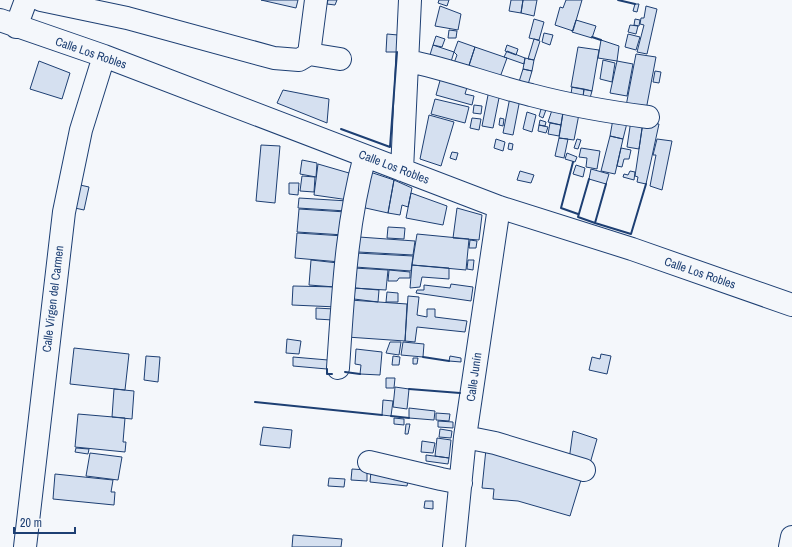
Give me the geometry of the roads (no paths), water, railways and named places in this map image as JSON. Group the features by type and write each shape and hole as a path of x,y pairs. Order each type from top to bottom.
{"main road":[{"path":"8,24 26,0"},
{"path":"41,0 127,18 274,58 299,60 309,54 340,59"},
{"path":"309,54 316,0"},
{"path":"402,170 410,0"},
{"name":"Calle Los Robles","path":"8,24 104,56 499,207 632,249 792,305"},
{"name":"Calle Virgen del Carmen","path":"25,547 64,212 81,130 104,56"},
{"path":"408,60 431,65 531,95 570,104 648,117"},
{"path":"338,368 348,247 360,176 365,156"},
{"name":"Calle Junín","path":"454,547 465,437 499,207"},
{"path":"465,437 495,443 584,470"},
{"path":"369,462 441,480 461,483"},
{"path":"790,547 792,537"}]}
